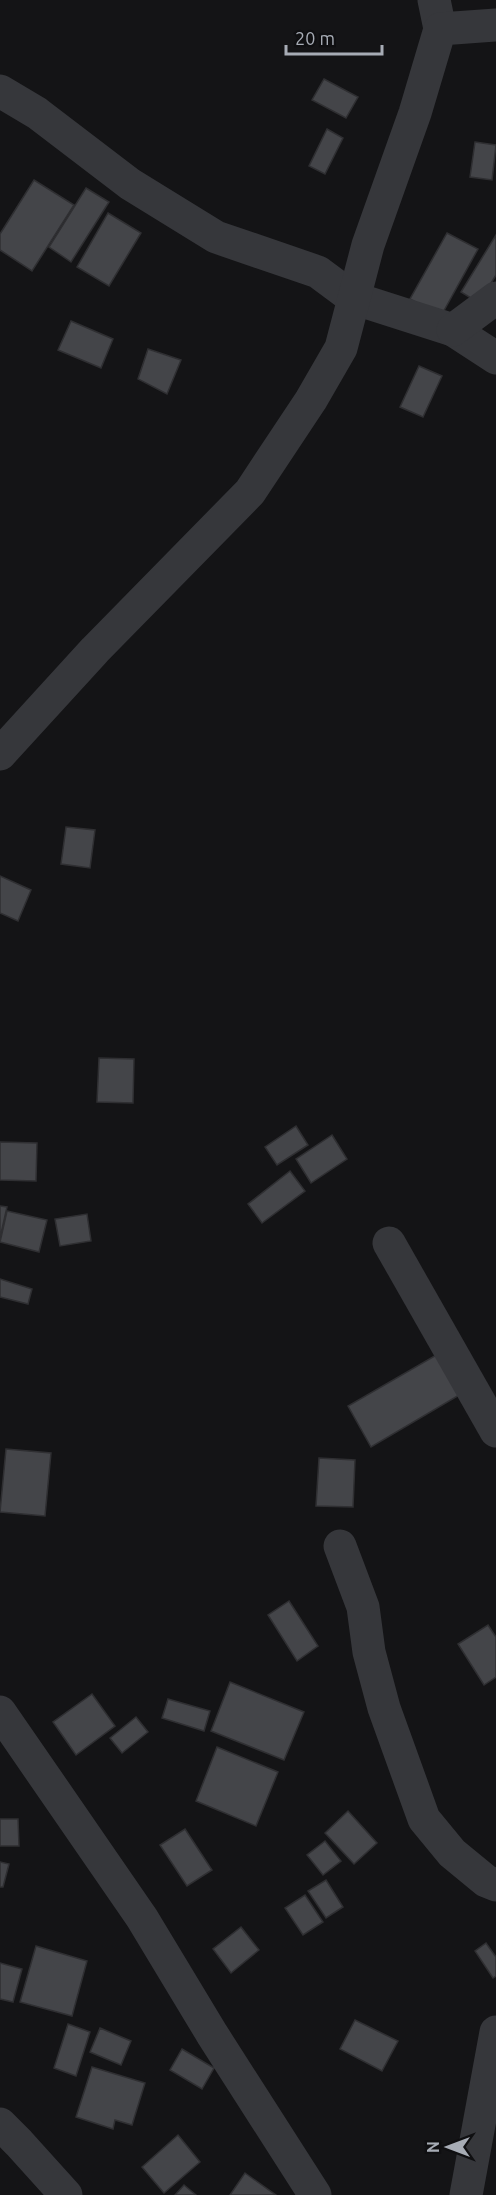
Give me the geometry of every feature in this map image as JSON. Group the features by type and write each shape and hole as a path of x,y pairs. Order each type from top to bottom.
{"street":[{"path":"0,754 95,650 250,492 311,400 341,348 368,245 415,113 437,14 496,25"},
{"path":"0,92 37,113 130,184 216,237 318,272 353,298 453,330 496,358"},
{"path":"453,330 496,298"},
{"path":"389,1243 496,1431"},
{"path":"340,1546 363,1607 369,1652 384,1708 424,1819 452,1853 486,1881 496,1885"},
{"path":"0,1712 53,1785 142,1918 212,2034 315,2195"},
{"path":"466,2195 496,2032"},
{"path":"1,2127 19,2143 66,2195"}],"building":[{"path":"324,79 358,97 346,118 312,100"},
{"path":"327,129 343,138 325,174 309,166"},
{"path":"475,142 496,145 492,180 470,177"},
{"path":"34,180 74,205 32,271 0,250 0,234"},
{"path":"86,188 109,202 71,262 49,247"},
{"path":"108,213 141,233 109,286 77,267"},
{"path":"447,233 478,249 441,316 410,299"},
{"path":"496,235 496,275 479,303 461,292"},
{"path":"71,321 113,339 101,368 58,350"},
{"path":"148,349 181,360 167,394 138,379"},
{"path":"419,366 442,376 423,417 400,407"},
{"path":"66,827 95,830 90,868 61,864"},
{"path":"0,876 31,890 18,921 0,913"},
{"path":"99,1058 134,1059 133,1103 97,1102"},
{"path":"296,1126 308,1145 277,1165 265,1147"},
{"path":"332,1135 347,1159 311,1183 296,1159"},
{"path":"0,1142 37,1143 36,1181 0,1180"},
{"path":"290,1171 305,1191 262,1223 248,1204"},
{"path":"0,1206 7,1207 0,1238"},
{"path":"7,1211 47,1220 39,1252 0,1242"},
{"path":"87,1214 91,1241 60,1246 55,1219"},
{"path":"0,1279 32,1289 28,1304 0,1297"},
{"path":"438,1354 461,1394 371,1447 348,1406"},
{"path":"6,1449 51,1453 45,1516 0,1512"},
{"path":"319,1458 355,1460 353,1507 316,1506"},
{"path":"289,1601 318,1646 297,1661 268,1615"},
{"path":"488,1625 496,1637 496,1677 484,1685 458,1644"},
{"path":"230,1682 304,1712 284,1760 211,1731"},
{"path":"92,1694 115,1726 76,1755 53,1722"},
{"path":"168,1699 210,1711 204,1731 162,1718"},
{"path":"136,1717 148,1732 122,1753 110,1738"},
{"path":"217,1747 278,1772 256,1826 196,1801"},
{"path":"348,1811 377,1843 354,1864 325,1833"},
{"path":"0,1819 18,1819 19,1846 0,1846"},
{"path":"185,1829 212,1870 187,1886 160,1845"},
{"path":"325,1841 341,1861 323,1875 307,1855"},
{"path":"0,1862 9,1864 3,1887 0,1887"},
{"path":"326,1880 343,1907 326,1918 308,1891"},
{"path":"305,1895 323,1922 303,1935 285,1908"},
{"path":"241,1927 259,1950 231,1973 213,1949"},
{"path":"486,1943 496,1957 496,1976 493,1978 475,1951"},
{"path":"36,1946 87,1961 72,2016 20,2002"},
{"path":"0,1963 22,1969 13,2002 0,1999"},
{"path":"355,2020 398,2041 382,2071 340,2049"},
{"path":"68,2024 90,2032 76,2076 54,2068"},
{"path":"100,2028 131,2041 121,2065 90,2052"},
{"path":"182,2049 214,2068 202,2089 170,2070"},
{"path":"92,2067 145,2083 132,2125 115,2120 113,2129 76,2117"},
{"path":"178,2135 200,2162 164,2193 142,2167"},
{"path":"245,2173 276,2195 230,2195"},
{"path":"184,2185 196,2195 175,2195"}]}
